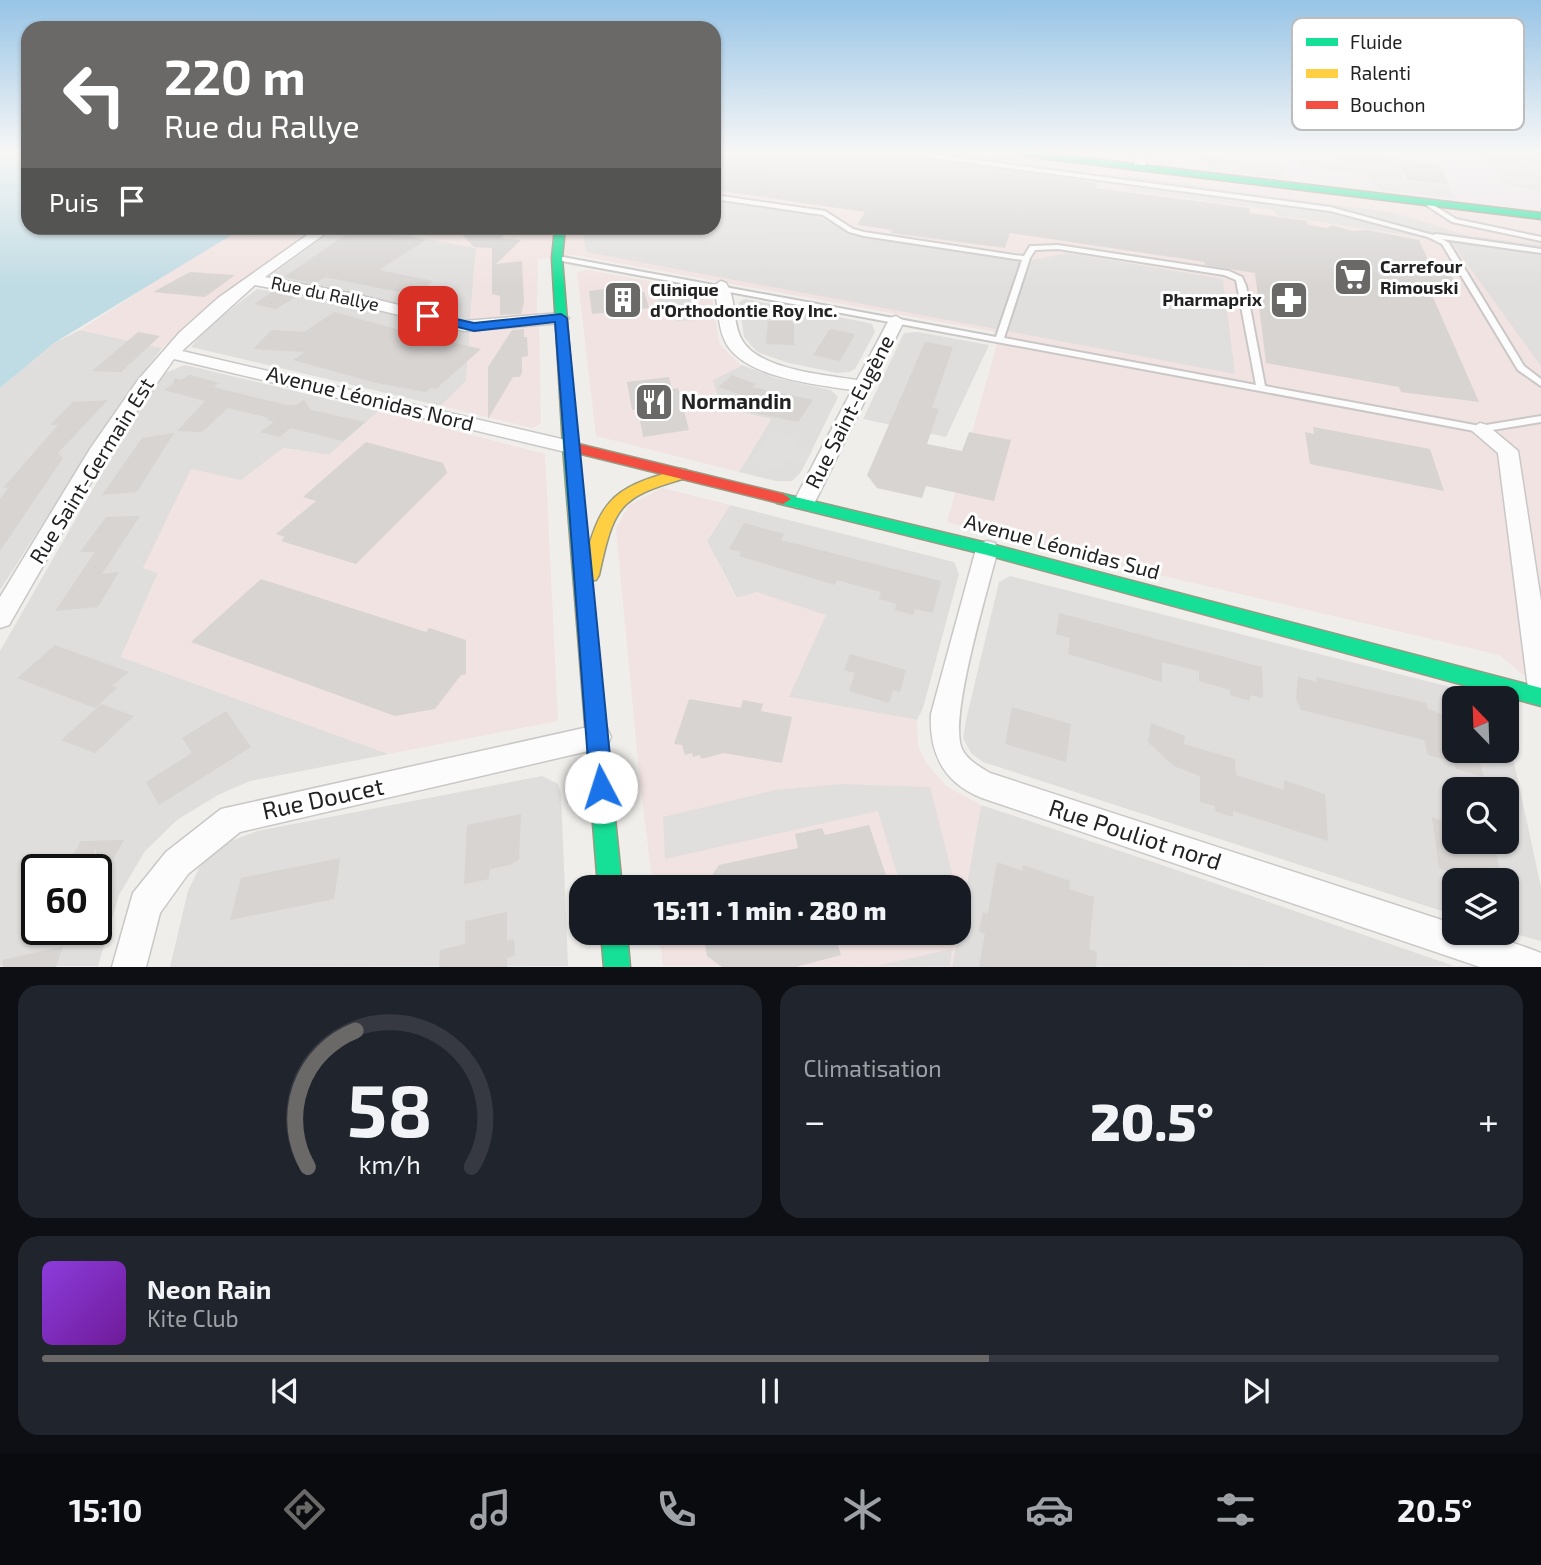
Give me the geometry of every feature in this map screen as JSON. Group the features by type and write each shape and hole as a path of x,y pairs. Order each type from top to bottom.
{"main road":[{"path":"1399,198 1541,216"},
{"path":"547,235 557,258"},
{"path":"559,235 557,258 570,447 609,875"},
{"name":"Avenue Léonidas Sud","path":"570,447 987,549 1541,697"},
{"path":"584,597 606,515 618,495 640,484 681,474"},
{"path":"615,945 617,967"}],"street":[{"name":"Rue Saint-Germain Est","path":"0,618 127,408 170,353 255,279 316,235"},
{"name":"Rue du Rallye","path":"255,279 354,299 464,326 561,318"},
{"path":"721,286 727,299 734,342 744,354 772,368 861,386"},
{"name":"Rue Saint-Eugène","path":"804,503 896,321"},
{"name":"Avenue Léonidas Nord","path":"170,353 570,447"},
{"path":"1480,429 1508,451 1541,688"},
{"name":"Rue Pouliot nord","path":"987,549 944,714 943,738 950,757 965,774 982,784 1532,967"},
{"name":"Rue Doucet","path":"129,967 145,905 177,863 232,819 597,737"}],"lane":[{"path":"722,198 825,213 851,231 864,234 1026,258"},
{"path":"1249,198 1330,209 1430,236 1541,251"},
{"path":"1425,202 1454,221 1541,239"},
{"path":"1430,236 1445,243 1521,368 1541,383"},
{"path":"999,341 1026,258 1033,248 1058,247 1226,273 1239,279 1261,388"},
{"path":"557,258 721,286 999,341 1480,429 1541,419"}],"shaded area":[{"path":"721,198 1435,198 1541,211 1541,689 1499,655 1032,545 947,522 1000,333 575,255 538,259 537,316 470,321 476,248 412,236 721,235"},
{"path":"1188,198 1287,198 1395,213 1475,238 1474,236 1541,245 1541,366 1451,242 1277,215 1273,210"},
{"path":"1436,198 1541,198 1541,211"},
{"path":"721,202 814,215 862,237 1022,262 1068,253 1223,279 1235,374 586,252 583,235 721,235"},
{"path":"230,235 307,235 234,288 162,348 80,330"},
{"path":"326,235 414,235 476,248 470,321 270,276"},
{"path":"589,270 701,291 712,297 719,343 741,366 713,380 721,408 771,419 739,472 596,436 577,272"},
{"path":"676,286 692,290 690,295 697,320 678,321 676,314 663,315 658,298 671,296"},
{"path":"257,289 335,301 470,332 466,381 441,406 191,347 208,327"},
{"path":"745,299 872,324 875,332 855,369 849,372 837,373 789,363 757,352 744,337 739,302"},
{"path":"539,326 541,424 533,428 441,406 466,381 470,332"},
{"path":"80,330 162,348 121,402 0,590 0,388 54,343"},
{"path":"918,332 989,345 946,437 863,419 904,333"},
{"path":"185,365 379,411 329,455 283,448 143,567 158,573 121,657 389,754 250,781 218,795 177,820 145,851 119,895 112,919 112,854 21,854 21,945 104,945 98,966 0,966 0,651 128,428 165,373"},
{"path":"742,365 776,378 831,390 838,397 801,472 792,481 775,481 739,472 771,419 721,408 712,380"},
{"path":"379,411 545,454 558,721 389,754 121,657 158,573 143,568 191,469 241,480 283,448 329,455"},
{"path":"771,432 799,438 794,449 812,451 805,464 787,459 781,470 752,463"},
{"path":"662,488 730,505 707,541 736,598 757,592 826,615 789,697 917,720 918,746 927,764 946,786 981,805 968,875 652,875 616,529 629,505"},
{"path":"730,505 954,562 959,574 923,708 917,720 789,697 707,541"},
{"path":"1010,576 1446,686 1442,686 1442,763 1514,763 1517,777 1442,777 1442,854 1519,854 1519,785 1541,887 1541,941 1519,935 1519,868 1442,868 1442,911 983,762 971,753 963,738 999,582"},
{"path":"542,776 558,784 561,794 568,966 170,967 188,891 199,868 214,852 231,841 257,831"},
{"path":"841,784 930,787 952,875 897,875 878,811 665,859 663,817 775,790"},
{"path":"981,805 1454,966 952,967 956,945 971,945 971,875 968,875"},
{"path":"660,945 956,945 952,967 663,966"},
{"path":"952,949 950,966 876,966"}],"water":[{"path":"0,198 21,198 21,235 231,235 54,343 0,388"}],"building":[{"name":"Carrefour Rimouski","path":"770,198 1173,198 1249,208 1250,213 1307,221 1308,225 1327,228 1332,225 1352,231 1367,230 1419,240 1430,264 1448,268 1456,286 1428,286 1479,402 1401,392 1399,387 1266,363 1255,273 1204,265 1205,262 1010,233 1005,248 891,233 892,230 857,225 865,212"},
{"path":"345,235 393,235 426,240 379,270 433,281 414,295 325,277 315,284 284,277"},
{"path":"463,235 504,235 501,238 521,240 496,264 522,261 524,302 521,314 500,315 500,296 492,294 492,248 474,247"},
{"path":"190,272 235,275 205,297 153,292"},
{"name":"Clinique d'Orthodontie Roy Inc.","path":"611,288 612,291 622,290 623,293 644,292 649,308 592,314 589,291"},
{"path":"274,291 297,296 276,309 254,304"},
{"path":"334,312 481,349 436,389 431,388 426,392 376,383 293,360 305,352 253,349 272,330 304,332"},
{"path":"768,321 794,321 794,345 766,344"},
{"path":"524,329 528,356 522,357 520,377 513,377 488,419 488,367 512,330"},
{"path":"830,329 855,334 840,361 813,355"},
{"path":"138,332 160,336 121,372 92,371"},
{"path":"925,342 953,347 932,408 939,409 927,444 962,451 969,432 1011,440 994,501 926,486 922,498 877,488 867,475"},
{"path":"189,375 220,383 213,387 287,405 297,405 304,400 311,410 365,422 343,441 291,428 279,437 260,432 274,422 266,420 269,418 228,408 202,432 177,431 205,401 164,390 173,384 175,378 181,380"},
{"path":"732,375 756,384 752,387 813,400 798,422 731,408 741,395 718,387"},
{"path":"669,377 672,389 678,388 689,430 643,437 638,409 632,410 627,382"},
{"path":"108,400 58,453 63,458 0,551 0,499 9,487 3,488 58,425 50,425 73,402"},
{"path":"1313,427 1430,449 1444,491 1310,464 1305,432 1314,434"},
{"path":"174,433 137,492 102,495 142,438"},
{"path":"366,442 443,463 447,473 356,564 281,541 285,537 276,534 316,501 303,497"},
{"path":"140,516 102,574 119,572 98,607 55,611 95,552 80,552 106,517"},
{"path":"744,523 784,534 781,540 941,581 933,613 915,609 913,615 895,610 896,604 879,599 881,592 837,580 835,585 739,556 741,552 729,549"},
{"path":"261,579 426,632 429,628 466,640 466,674 461,675 435,709 395,716 191,642"},
{"path":"1059,613 1262,667 1263,698 1250,695 1250,701 1230,695 1230,690 1199,681 1199,671 1162,662 1162,682 1068,654 1070,638 1056,634"},
{"path":"55,645 129,672 112,686 117,688 95,708 17,678"},
{"path":"850,654 906,670 900,692 893,690 889,703 849,691 855,673 844,670"},
{"path":"1298,677 1317,682 1316,677 1426,703 1428,709 1442,714 1442,759 1428,755 1424,740 1301,710 1296,699"},
{"path":"689,699 741,708 743,700 763,704 761,711 792,717 782,763 724,753 701,759 700,755 693,757 692,753 685,755 682,745 674,744"},
{"path":"101,704 134,716 95,753 61,740"},
{"path":"1012,707 1071,724 1066,762 1005,744"},
{"path":"226,711 251,747 159,805 146,782 192,753 182,738"},
{"path":"1151,723 1185,736 1184,744 1235,759 1236,775 1284,790 1284,780 1325,794 1328,841 1233,811 1233,817 1215,811 1215,806 1200,802 1200,776 1174,766 1148,742"},
{"path":"1454,763 1480,763 1484,777 1456,769"},
{"path":"521,814 519,859 510,865 490,869 489,879 464,884 467,825"},
{"path":"1432,817 1442,821 1442,854 1496,854 1499,868 1442,869 1439,868"},
{"path":"869,825 886,875 712,875 719,865 798,848 795,834 822,828 825,835"},
{"path":"124,840 112,861 112,854 96,854 96,847 94,854 73,854 81,841"},
{"path":"340,858 334,899 230,920 241,878"},
{"path":"997,862 1022,871 1023,865 1070,881 1069,889 1094,897 1089,949 1097,952 1096,967 979,967 985,934 979,931 983,912 988,914"},
{"path":"507,912 507,941 514,939 515,955 507,958 507,967 439,967 440,950 465,944 465,921"},
{"path":"705,945 838,945 841,955 796,967 722,967 707,956"},
{"path":"63,946 56,967 3,967 2,960"}],"traffic: fast":[{"path":"1394,198 1541,216"},
{"path":"559,235 557,258 570,447 609,875"},
{"path":"783,499 987,549 1541,697"},
{"path":"615,945 617,967"}],"traffic: slow":[{"path":"590,575 601,532 614,505 638,488 681,474"}],"traffic: jam":[{"path":"570,447 783,499"}],"place":[{"name":"Carrefour Rimouski","path":"1353,277"},
{"name":"Clinique d'Orthodontie Roy Inc.","path":"623,300"},
{"name":"Pharmaprix","path":"1289,300"},
{"name":"Normandin","path":"654,402"}],"route":[{"path":"428,316 474,327 561,318 601,787"}]}
